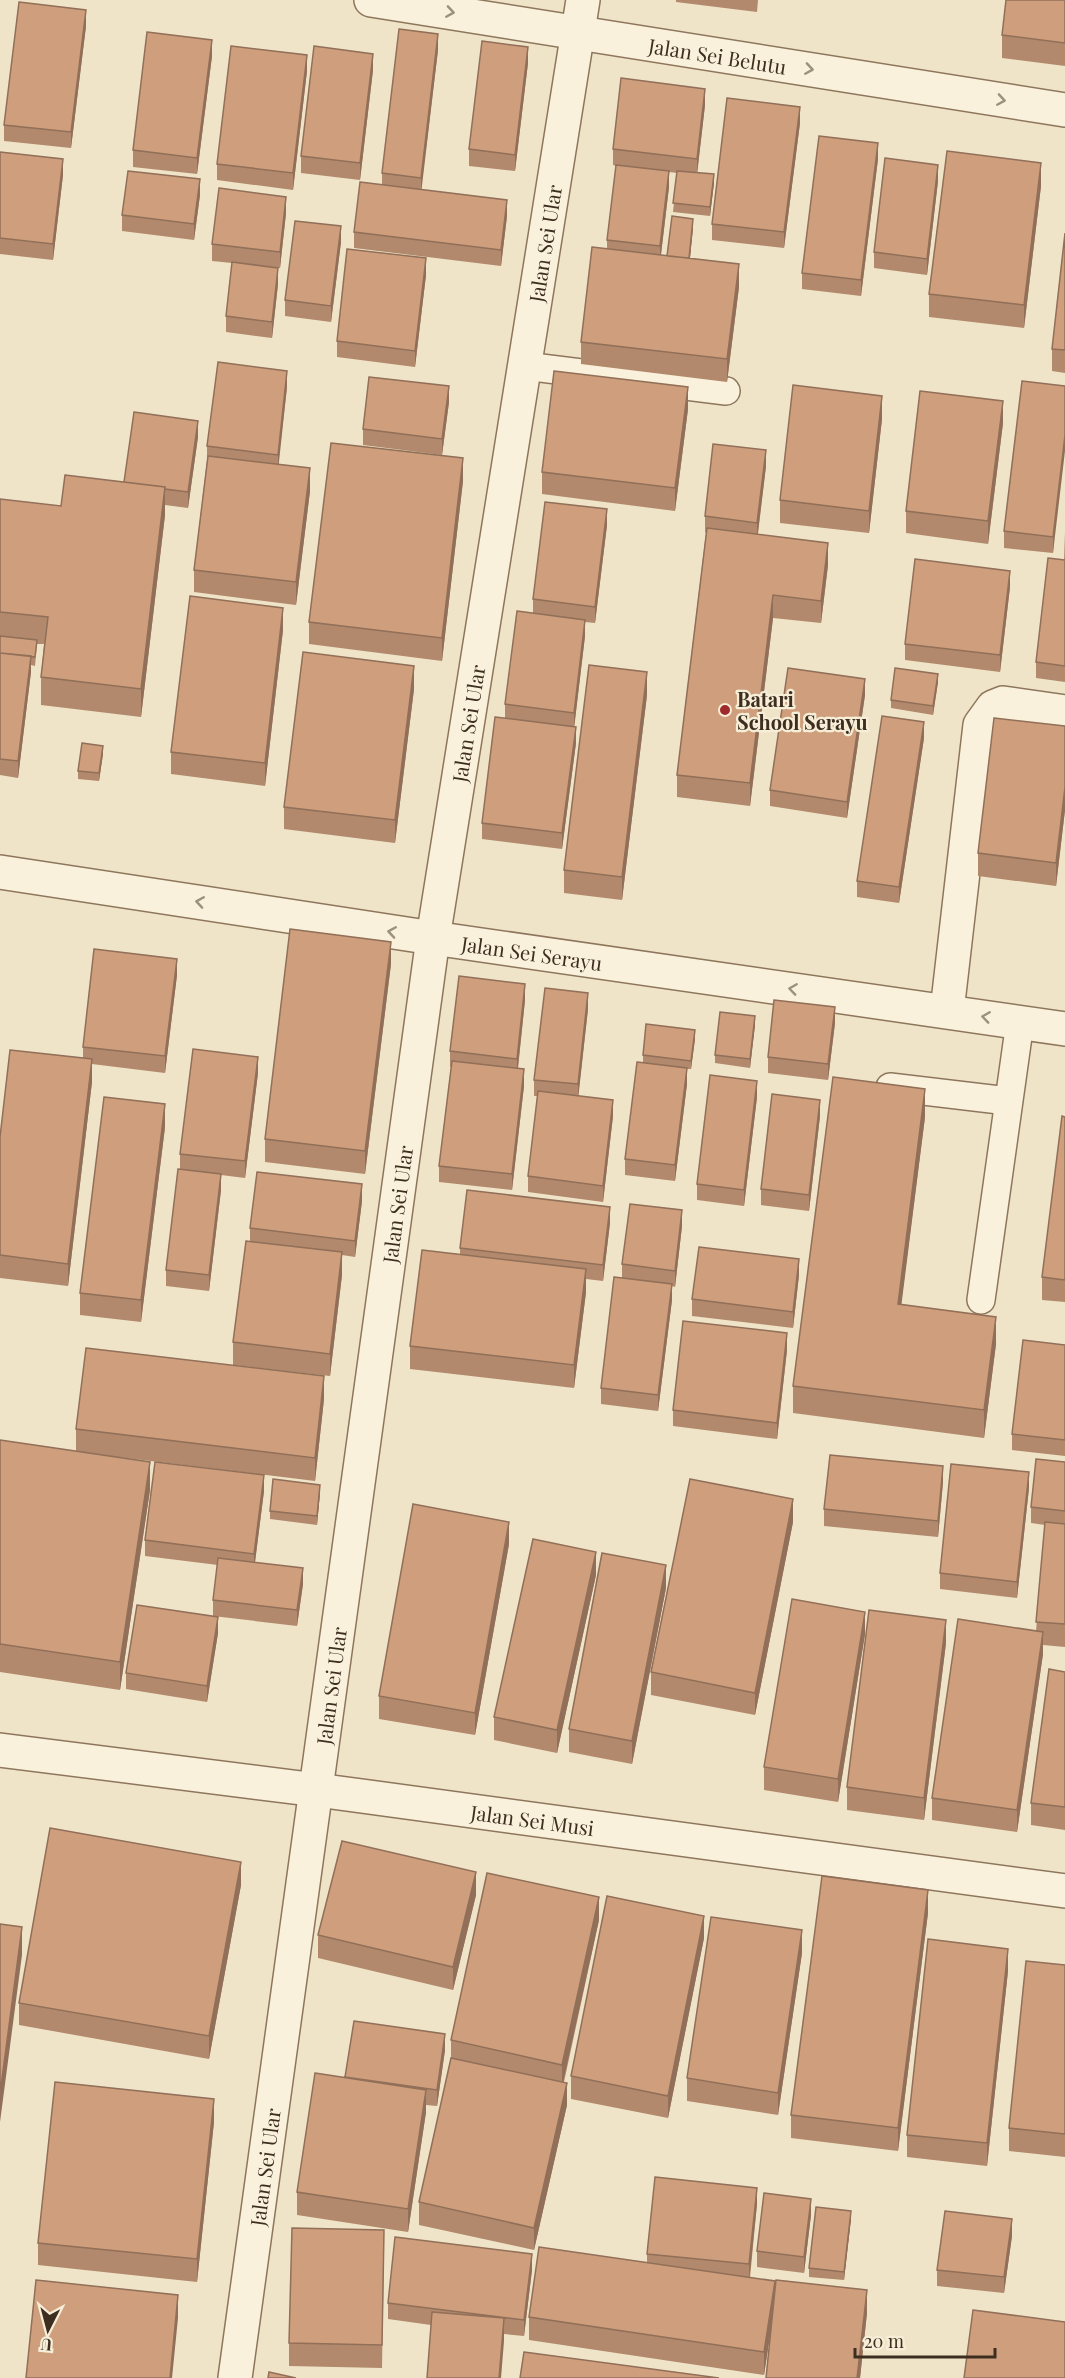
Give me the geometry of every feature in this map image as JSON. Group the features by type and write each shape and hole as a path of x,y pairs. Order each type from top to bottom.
{"street":[{"name":"Jalan Sei Belutu","path":"371,0 1065,110"},
{"name":"Jalan Sei Ular","path":"235,2378 434,938 583,0"},
{"path":"947,1011 980,725 993,707 1003,704 1065,712"},
{"name":"Jalan Sei Serayu","path":"0,872 434,938 1065,1029"},
{"name":"Jalan Sei Musi","path":"0,1750 317,1790 1065,1891"}],"lane":[{"path":"525,366 726,391"},
{"path":"981,1300 1020,1022"},
{"path":"873,1085 1008,1101"}],"building":[{"path":"1006,0 1065,0 1065,43 1002,35"},
{"path":"19,2 86,10 71,132 4,125"},
{"path":"399,29 438,34 421,178 382,173"},
{"path":"147,32 212,40 197,158 133,150"},
{"path":"482,41 528,47 515,155 469,149"},
{"path":"231,46 307,55 293,173 217,164"},
{"path":"314,46 373,54 360,163 301,156"},
{"path":"621,78 705,89 697,159 613,149"},
{"path":"727,98 800,107 784,232 712,224"},
{"path":"819,136 878,143 861,280 802,273"},
{"path":"947,151 1041,163 1024,305 929,294"},
{"path":"0,152 63,159 53,244 0,238"},
{"path":"885,158 938,165 927,259 874,252"},
{"path":"616,165 669,171 660,246 607,240"},
{"path":"128,171 200,179 194,224 122,215"},
{"path":"677,171 714,174 710,207 673,203"},
{"path":"360,182 507,200 501,250 354,232"},
{"path":"219,188 286,197 280,252 212,244"},
{"path":"672,216 693,219 689,258 667,256"},
{"path":"295,221 341,226 331,306 285,300"},
{"path":"1065,233 1065,350 1052,349"},
{"path":"592,247 739,264 727,359 581,342"},
{"path":"347,249 426,258 415,351 337,341"},
{"path":"232,262 278,268 272,322 226,316"},
{"path":"218,362 287,371 278,455 207,446"},
{"path":"554,371 688,387 675,488 542,472"},
{"path":"369,377 449,386 442,439 363,429"},
{"path":"1022,381 1065,386 1065,435 1053,537 1004,531"},
{"path":"793,385 882,396 869,511 780,500"},
{"path":"920,391 1003,401 988,521 906,511"},
{"path":"134,412 198,421 188,492 124,482"},
{"path":"331,443 463,458 442,638 309,622"},
{"path":"713,444 766,450 757,523 705,516"},
{"path":"208,456 310,468 296,582 194,570"},
{"path":"65,475 165,487 141,689 41,677 48,617 0,612 0,499 61,506"},
{"path":"545,502 607,509 595,607 533,599"},
{"name":"Batari School Serayu","path":"707,528 828,543 821,601 773,595 750,783 677,775"},
{"path":"1048,558 1065,560 1065,666 1036,662"},
{"path":"915,559 1010,571 1000,655 905,644"},
{"path":"190,596 283,608 265,763 171,752"},
{"path":"517,611 585,620 574,713 505,704"},
{"path":"0,636 37,640 35,657 0,653"},
{"path":"303,652 414,666 395,820 284,807"},
{"path":"0,653 31,656 18,761 0,759"},
{"path":"589,665 647,672 622,877 564,870"},
{"path":"788,668 865,679 847,802 770,790"},
{"path":"895,668 938,674 933,706 891,700"},
{"path":"882,716 924,722 899,887 857,881"},
{"path":"495,717 576,727 562,833 482,823"},
{"path":"994,718 1065,726 1065,787 1056,863 978,853"},
{"path":"82,743 103,746 99,773 78,771"},
{"path":"290,929 391,942 365,1151 265,1139"},
{"path":"94,949 177,959 165,1056 83,1047"},
{"path":"459,976 525,984 517,1059 450,1051"},
{"path":"545,988 588,993 578,1084 534,1080"},
{"path":"774,1000 835,1007 828,1064 768,1057"},
{"path":"720,1012 755,1016 750,1059 715,1055"},
{"path":"646,1024 695,1030 691,1061 643,1055"},
{"path":"193,1049 258,1057 245,1161 180,1154"},
{"path":"10,1050 92,1059 68,1264 0,1255 0,1137"},
{"path":"452,1061 524,1069 512,1174 439,1166"},
{"path":"637,1062 687,1068 675,1165 625,1159"},
{"path":"710,1075 757,1081 744,1190 697,1184"},
{"path":"833,1077 925,1089 898,1304 996,1317 984,1410 793,1386"},
{"path":"538,1091 613,1100 603,1186 528,1176"},
{"path":"772,1094 820,1100 809,1195 761,1189"},
{"path":"104,1097 165,1104 141,1300 80,1293"},
{"path":"1062,1116 1065,1117 1065,1280 1042,1277"},
{"path":"178,1169 221,1174 209,1275 166,1270"},
{"path":"257,1172 362,1184 355,1241 250,1228"},
{"path":"467,1190 610,1207 603,1265 460,1248"},
{"path":"630,1204 682,1210 675,1271 622,1264"},
{"path":"246,1241 342,1252 330,1354 233,1342"},
{"path":"699,1247 799,1259 793,1312 692,1299"},
{"path":"422,1250 586,1269 574,1365 410,1346"},
{"path":"614,1277 672,1284 658,1395 601,1388"},
{"path":"683,1321 787,1333 777,1423 673,1410"},
{"path":"1023,1340 1065,1345 1065,1440 1012,1434"},
{"path":"86,1348 324,1376 315,1458 76,1429"},
{"path":"0,1440 150,1462 120,1662 0,1644"},
{"path":"830,1455 943,1466 938,1521 824,1509"},
{"path":"1036,1459 1065,1462 1065,1511 1031,1507"},
{"path":"155,1462 264,1475 254,1554 145,1540"},
{"path":"951,1464 1029,1472 1017,1582 940,1573"},
{"path":"273,1479 320,1485 317,1516 270,1511"},
{"path":"690,1479 793,1499 755,1693 651,1672"},
{"path":"413,1504 509,1522 475,1713 379,1696"},
{"path":"1045,1522 1065,1524 1065,1624 1036,1622"},
{"path":"533,1539 596,1552 557,1730 494,1717"},
{"path":"602,1553 666,1565 632,1741 569,1729"},
{"path":"218,1558 303,1568 297,1610 213,1600"},
{"path":"792,1599 865,1612 838,1779 764,1767"},
{"path":"137,1605 218,1617 207,1686 126,1673"},
{"path":"869,1610 946,1620 924,1798 847,1787"},
{"path":"958,1619 1043,1632 1017,1810 932,1798"},
{"path":"1049,1669 1065,1672 1065,1807 1031,1803"},
{"path":"50,1828 241,1862 209,2036 19,2003"},
{"path":"342,1841 476,1872 453,1967 318,1935"},
{"path":"487,1873 599,1897 562,2065 451,2040"},
{"path":"822,1876 928,1890 898,2128 791,2115"},
{"path":"607,1896 704,1916 668,2096 571,2076"},
{"path":"711,1917 802,1930 778,2093 687,2078"},
{"path":"0,1924 22,1927 0,2094"},
{"path":"928,1939 1008,1949 987,2143 907,2135"},
{"path":"1026,1961 1065,1965 1065,2134 1009,2128"},
{"path":"354,2021 445,2034 437,2090 345,2077"},
{"path":"451,2058 567,2083 534,2228 419,2202"},
{"path":"315,2073 426,2090 408,2209 297,2192"},
{"path":"55,2082 214,2099 197,2259 38,2243"},
{"path":"655,2177 757,2188 749,2264 647,2254"},
{"path":"764,2193 811,2199 804,2257 757,2251"},
{"path":"816,2207 851,2211 844,2272 809,2268"},
{"path":"945,2211 1012,2219 1004,2277 937,2270"},
{"path":"292,2228 384,2230 382,2345 289,2343"},
{"path":"395,2237 532,2254 524,2320 388,2303"},
{"path":"539,2247 775,2281 764,2352 529,2317"},
{"path":"36,2280 178,2295 170,2378 26,2378"},
{"path":"776,2280 867,2290 857,2378 766,2378"},
{"path":"973,2310 1065,2322 1065,2378 964,2378"},
{"path":"432,2312 504,2318 499,2378 427,2378"},
{"path":"524,2352 719,2378 520,2378"},
{"path":"269,2372 296,2378 268,2378"}],"place":[{"name":"Batari School Serayu","path":"725,710"}]}
